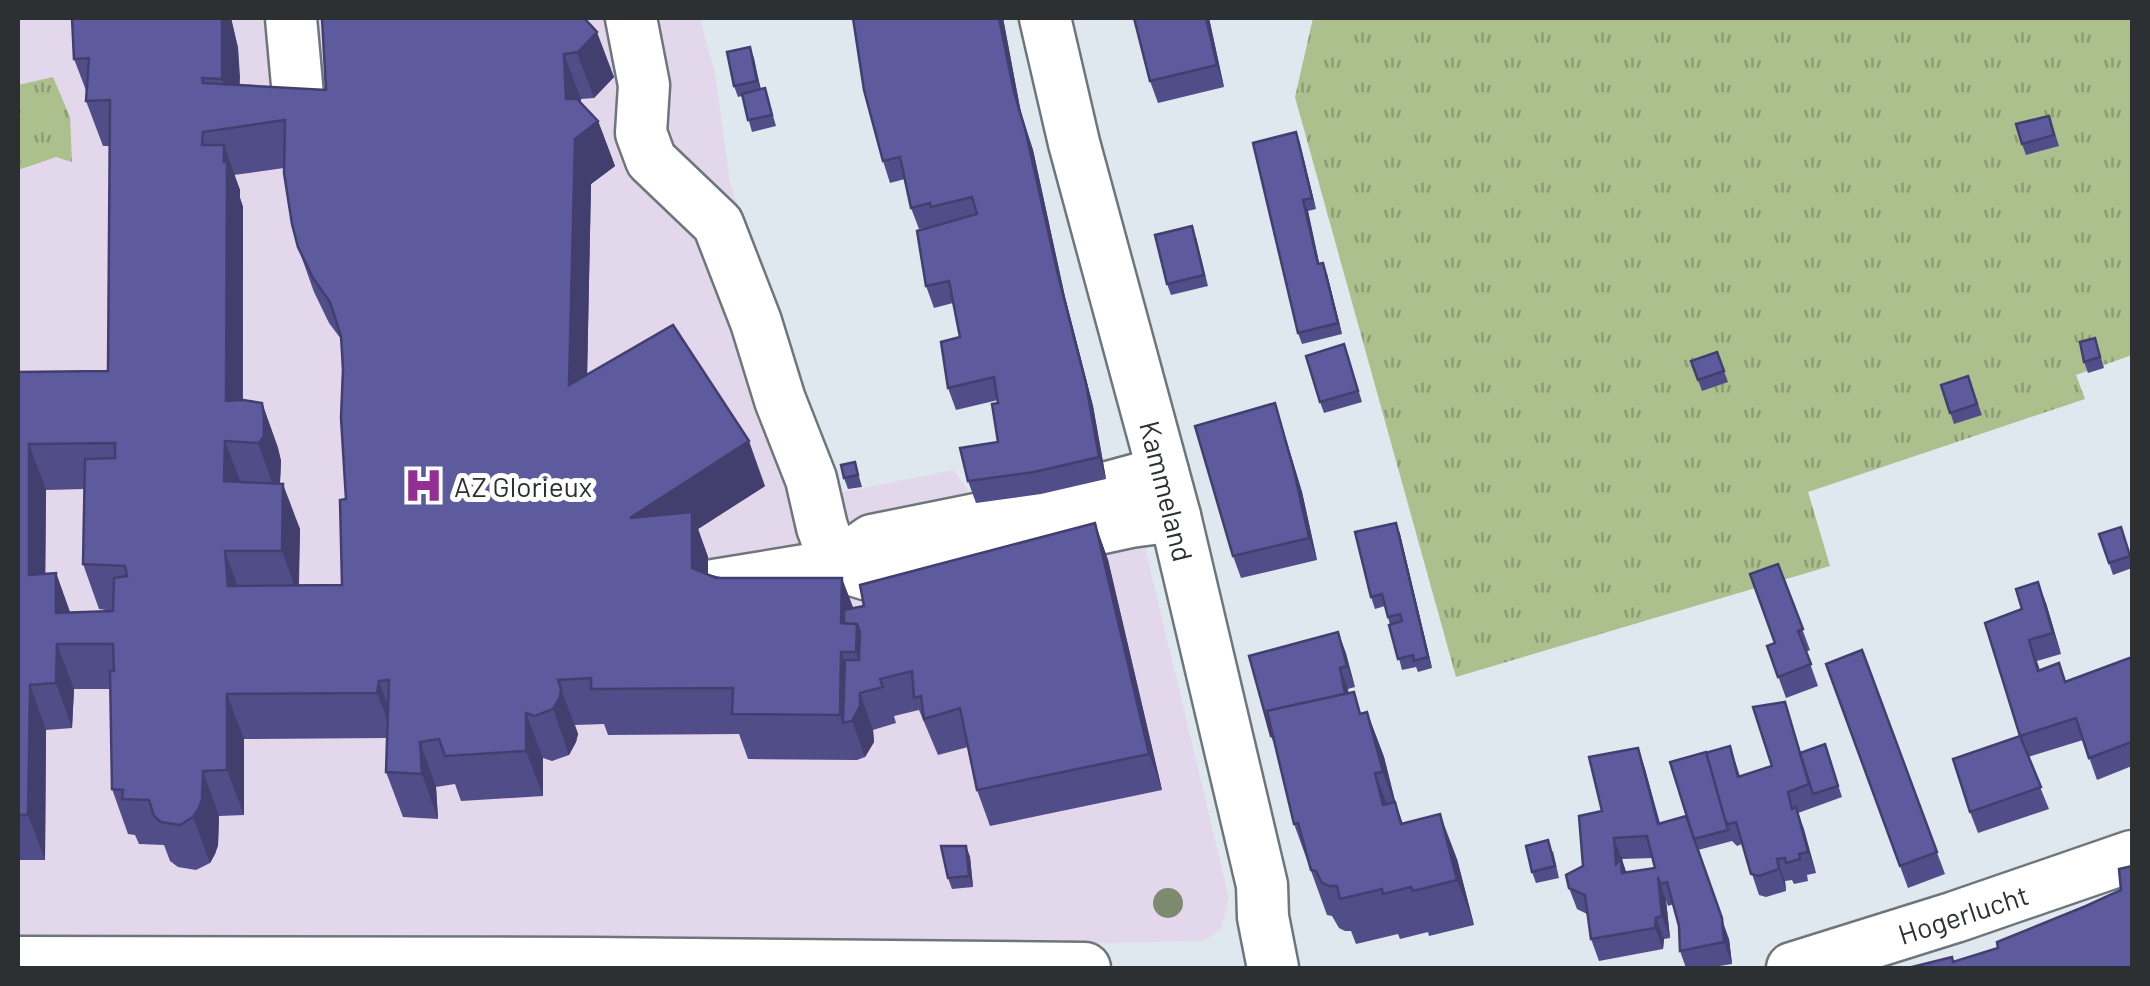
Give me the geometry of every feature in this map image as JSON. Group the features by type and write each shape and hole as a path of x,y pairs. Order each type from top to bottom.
{"street":[{"path":"291,18 299,108"},
{"path":"631,18 644,86 641,134 651,160 718,224 811,478 836,565"},
{"name":"Kammeland","path":"1044,18 1169,494 1262,885 1263,917 1273,968"},
{"path":"708,586 836,565 875,577 1130,522 1169,494"},
{"name":"Hogerlucht","path":"1792,968 2132,856"},
{"path":"18,962 1085,968"}],"shaded area":[{"name":"AZ Glorieux","path":"18,18 700,18 715,73 730,183 834,494 953,470 977,502 1126,468 1229,898 1221,929 1204,941 962,946 18,942"}],"green space":[{"path":"1313,18 2132,18 2132,355 2076,375 2085,399 1808,492 1830,566 1456,677 1295,97"},
{"path":"53,77 70,117 72,162 56,157 18,170 18,85"}],"building":[{"path":"72,18 222,18 222,79 202,78 203,83 326,90 322,18 584,18 597,32 578,52 564,54 566,99 577,99 598,121 575,139 569,385 673,325 749,441 630,518 692,512 692,568 716,578 842,578 841,623 857,624 856,652 841,652 840,715 732,714 733,688 591,689 591,678 558,680 560,697 553,709 535,716 526,713 526,751 445,756 439,739 420,742 422,774 386,772 389,680 379,681 377,693 227,694 227,770 203,771 199,808 180,825 161,822 154,816 149,800 122,799 123,790 112,789 113,644 57,644 56,683 30,685 28,815 18,815 18,372 108,371 110,100 86,101 89,58 74,59","holes":["285,120 284,173 292,224 298,247 330,302 341,336 346,499 340,500 342,585 228,586 225,551 282,551 283,484 224,481 225,441 258,443 264,437 264,416 262,403 226,401 227,162 224,145 202,145 203,132","115,443 115,458 85,459 83,564 125,566 127,576 114,578 113,611 56,613 56,573 29,575 29,444"]},
{"path":"853,18 999,18 1086,384 1099,457 1034,472 968,481 960,448 998,442 992,404 998,403 994,377 948,388 941,342 960,337 949,281 926,286 917,231 977,214 972,197 911,208 900,157 883,161 864,90"},
{"path":"1134,18 1206,18 1217,65 1150,81"},
{"path":"750,47 757,81 734,86 727,52"},
{"path":"765,88 772,115 748,120 742,94"},
{"path":"2049,116 2054,135 2022,144 2016,124"},
{"path":"1296,132 1312,198 1303,200 1318,264 1323,263 1338,323 1298,333 1253,143"},
{"path":"1192,226 1204,275 1167,284 1155,235"},
{"path":"2095,338 2100,357 2084,362 2080,342"},
{"path":"1344,344 1358,391 1320,402 1306,356"},
{"path":"1717,352 1724,371 1698,380 1691,361"},
{"path":"1968,376 1977,404 1950,413 1941,385"},
{"path":"1275,403 1309,538 1233,556 1195,426"},
{"path":"855,462 858,475 844,478 841,465"},
{"path":"1095,523 1149,754 977,790 960,708 924,719 921,696 914,698 912,671 880,679 883,687 860,693 860,706 852,721 843,723 845,660 859,660 860,632 857,624 844,623 844,610 864,606 860,585"},
{"path":"1396,523 1428,657 1414,661 1413,655 1398,659 1389,625 1402,621 1400,614 1388,617 1382,594 1371,597 1355,532"},
{"path":"2121,527 2130,556 2109,563 2099,534"},
{"path":"1778,564 1803,629 1798,631 1811,664 1778,677 1767,646 1775,643 1750,574"},
{"path":"2038,582 2053,633 2029,640 2038,671 2059,663 2065,682 2132,657 2132,742 2089,758 2076,718 2020,736 1985,623 2022,609 2016,589"},
{"path":"1338,632 1347,666 1340,668 1345,694 1267,711 1271,736 1249,656"},
{"path":"1862,650 1937,852 1900,866 1826,664"},
{"path":"1354,692 1360,714 1367,712 1383,772 1375,773 1383,805 1395,802 1401,824 1440,814 1457,880 1413,891 1411,887 1383,894 1382,889 1340,899 1337,886 1322,883 1316,871 1311,870 1298,823 1294,824 1267,711"},
{"path":"1785,702 1809,784 1788,792 1808,852 1786,863 1785,858 1777,859 1779,869 1759,876 1751,874 1736,822 1729,824 1724,820 1705,753 1730,746 1738,777 1772,766 1753,707"},
{"path":"2020,736 2041,787 1970,812 1953,759"},
{"path":"1825,744 1838,786 1813,794 1800,753"},
{"path":"1638,748 1658,824 1686,816 1722,918 1724,942 1680,951 1679,926 1667,882 1660,884 1658,877 1662,916 1656,918 1655,928 1591,939 1585,895 1569,888 1566,875 1583,866 1579,816 1602,811 1589,757","holes":["1647,836 1655,868 1622,873 1621,859 1616,864 1614,838"]},
{"path":"1706,752 1728,830 1694,839 1670,762"},
{"path":"1548,840 1555,866 1532,872 1526,846"},
{"path":"941,846 966,846 969,876 948,878"},
{"path":"2132,866 2132,968 1908,968 1952,957 1953,962 1998,948 1997,942 2121,890 2119,869"}],"place":[{"name":"AZ Glorieux","path":"424,486"}]}
